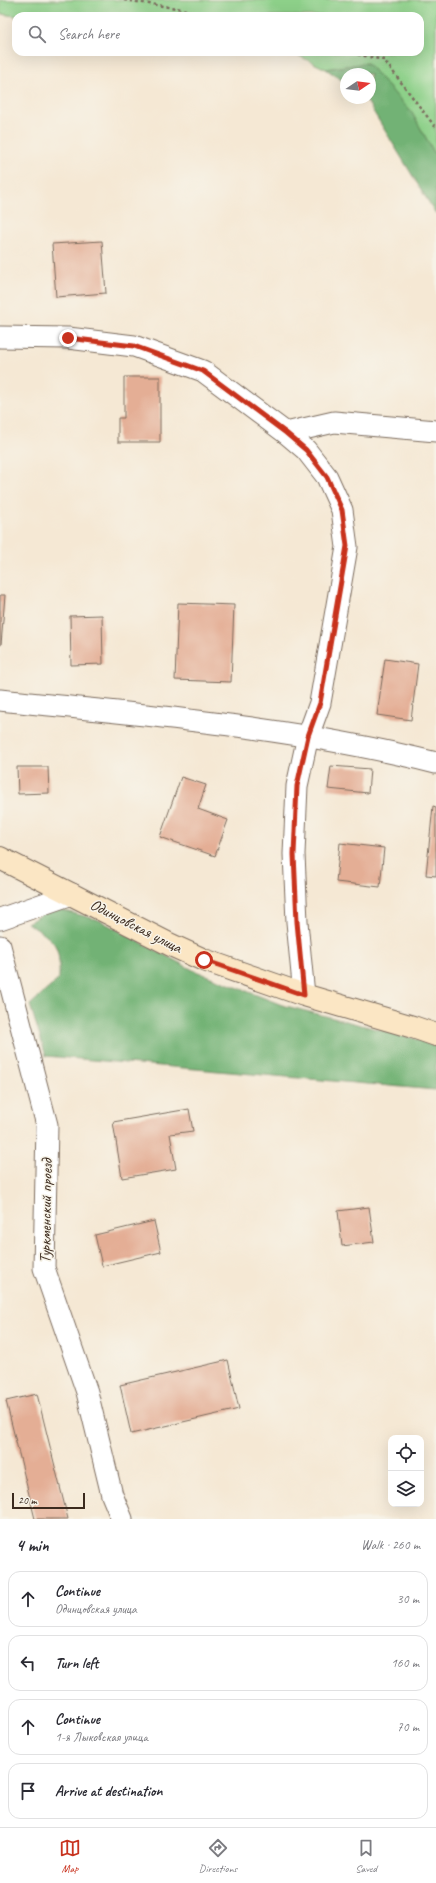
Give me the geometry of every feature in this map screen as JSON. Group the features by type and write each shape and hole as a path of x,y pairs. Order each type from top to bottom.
{"street":[{"path":"0,336 68,338 134,346 203,371 286,433 306,450 327,477 342,510 347,546 320,703 308,736 297,786 294,854 297,922 304,995"},
{"path":"286,433 334,422 436,431"},
{"path":"0,700 179,718 308,736 436,763"},
{"name":"Одинцовская улица","path":"0,858 171,945 204,960 304,995 436,1035"},
{"path":"0,919 72,894"},
{"name":"Туркменский проезд","path":"0,946 47,1125 44,1268 87,1392 112,1495 122,1519"}],"path":[{"path":"124,0 193,12"},
{"path":"365,56 384,60 436,128"}],"green space":[{"path":"0,0 436,0 436,156 412,113 376,73 376,68 372,68 367,63 326,69 299,56 424,56 424,12 12,12 12,16 0,14"},
{"path":"367,63 372,68 340,68 340,79 326,69"},
{"path":"376,73 412,113 436,156 436,214 369,104 376,104"},
{"path":"54,908 99,920 193,970 282,1005 416,1039 436,1047 436,1090 46,1056 30,1005 59,979 59,958 55,945 51,940 27,923"}],"building":[{"path":"102,241 106,293 56,297 52,244"},
{"path":"124,377 160,377 160,442 118,442 118,418 124,418"},
{"path":"0,595 5,595 1,645 0,645"},
{"path":"178,603 234,605 231,682 175,680"},
{"path":"102,615 103,664 71,665 70,616"},
{"path":"385,659 418,664 411,720 377,715"},
{"path":"331,766 370,769 368,793 328,789"},
{"path":"17,767 48,767 49,793 18,794"},
{"path":"181,777 206,785 198,809 228,820 215,856 160,837"},
{"path":"433,806 436,807 436,876 426,875"},
{"path":"340,843 384,848 380,887 336,882"},
{"path":"189,1109 193,1131 170,1134 176,1169 122,1178 113,1122"},
{"path":"369,1207 374,1242 342,1246 338,1211"},
{"path":"154,1221 161,1252 102,1266 95,1235"},
{"path":"228,1360 239,1409 131,1434 120,1385"},
{"path":"37,1394 68,1519 35,1519 6,1401"}],"route":[{"path":"68,338 134,346 203,371 286,433 306,450 327,477 342,510 347,546 320,703 308,736 297,786 294,854 297,922 304,995 204,960"}]}
